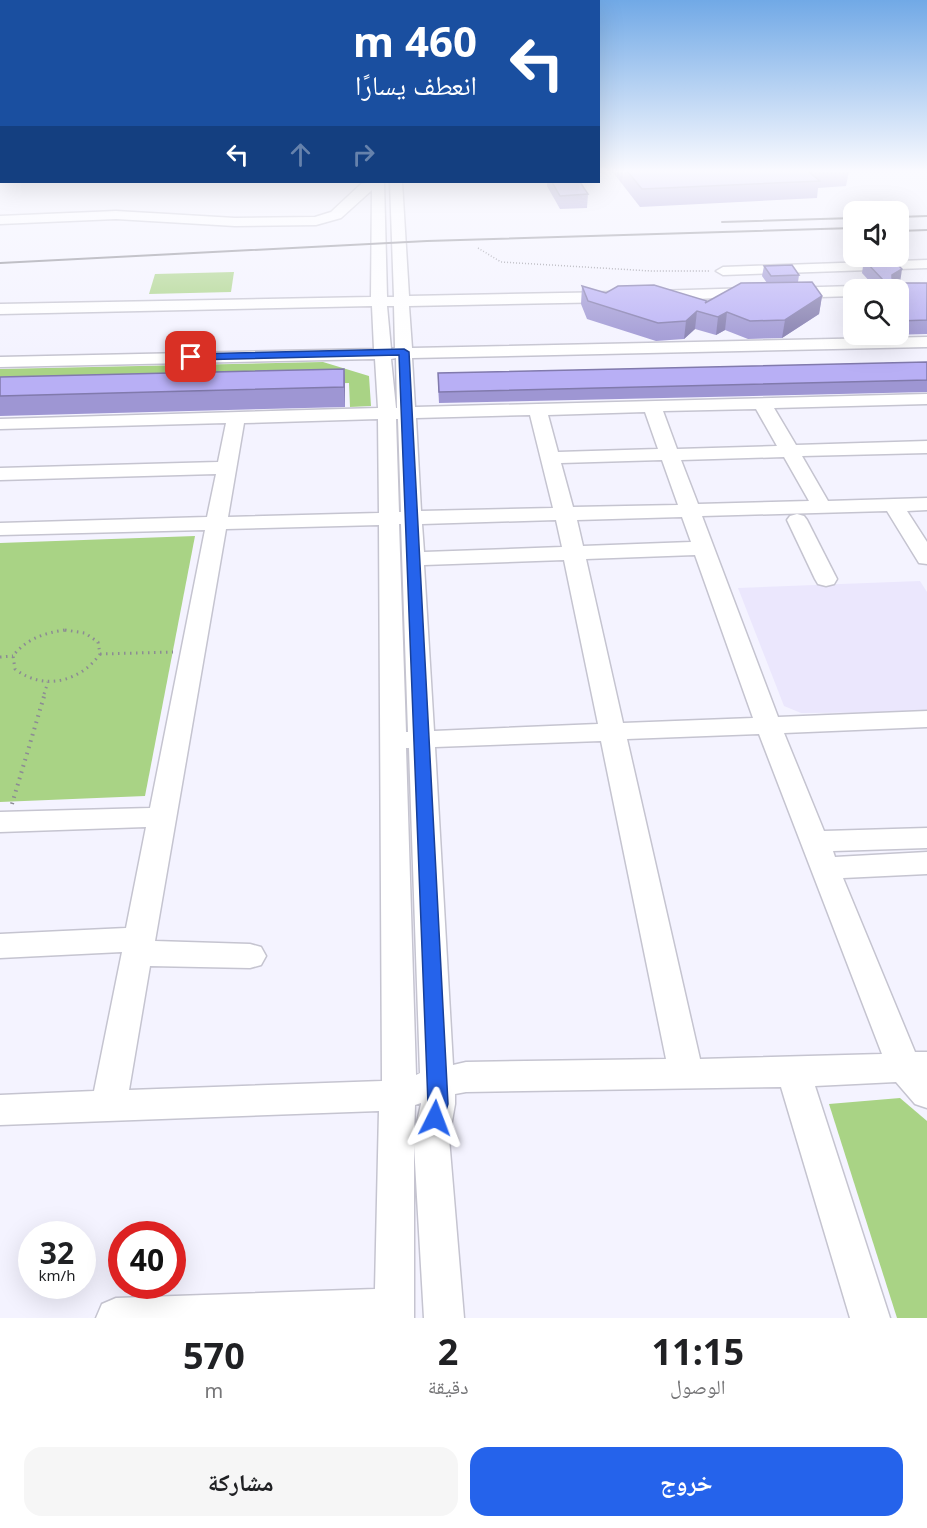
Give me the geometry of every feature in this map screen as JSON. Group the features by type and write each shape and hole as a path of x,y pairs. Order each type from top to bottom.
{"street":[{"path":"126,1318 394,1313 396,1113 399,1095 393,741 400,519 397,413 383,233"},
{"path":"390,302 393,233"},
{"path":"723,271 927,264"},
{"path":"0,309 843,291"},
{"path":"0,362 927,342"},
{"path":"0,424 927,399"},
{"path":"762,404 792,451 822,507"},
{"path":"652,406 768,725 819,855 927,1093"},
{"path":"537,409 565,514 686,1073"},
{"path":"109,1104 236,418"},
{"path":"550,458 927,447"},
{"path":"0,474 226,468"},
{"path":"0,537 565,514 797,520 897,511 927,504"},
{"path":"692,517 822,507 897,511"},
{"path":"897,511 927,558"},
{"path":"400,519 422,740 438,1104 431,1138 444,1318"},
{"path":"797,520 826,579"},
{"path":"0,529 216,527"},
{"path":"421,559 703,548"},
{"path":"393,741 927,719"},
{"path":"4,821 162,817"},
{"path":"819,855 927,838"},
{"path":"819,855 927,863"},
{"path":"0,946 138,946 250,956"},
{"path":"0,1110 109,1104 399,1095 436,1083 466,1077 794,1072 915,1066"},
{"path":"794,1072 870,1318"}],"path":[{"path":"478,248 501,262 651,271 723,271"},
{"path":"65,630 85,633 93,637 100,647 100,654 90,667 81,673 48,681 37,681 20,675 15,669 14,656 17,650 33,638 65,630"},
{"path":"100,654 192,651"},
{"path":"0,657 14,656"},
{"path":"4,821 48,681"}],"shaded area":[{"path":"920,581 927,592 927,712 801,713 784,706 738,588"}],"green space":[{"path":"234,272 231,292 149,294 155,274"},
{"path":"323,362 369,376 371,406 350,407 349,383 0,392 0,369"},
{"path":"195,536 145,796 0,802 0,543"},
{"path":"900,1098 927,1121 927,1318 897,1318 829,1104"}],"building":[{"path":"792,265 799,275 771,276 764,266"},
{"path":"871,267 900,267 902,269 892,275 892,278 898,279 882,279"},
{"path":"812,282 822,296 785,320 750,321 727,312 718,317 697,311 686,321 658,323 588,301 582,286 606,293 618,286 654,285 707,301 705,303 741,283"},
{"path":"909,283 927,283 927,320 909,321"},
{"path":"927,362 927,380 439,392 438,373"},
{"path":"344,369 344,387 0,396 0,377"}],"railway":[{"path":"0,263 427,241 706,233"}],"route":[{"path":"191,357 404,352 438,1104 435,1118"}]}
